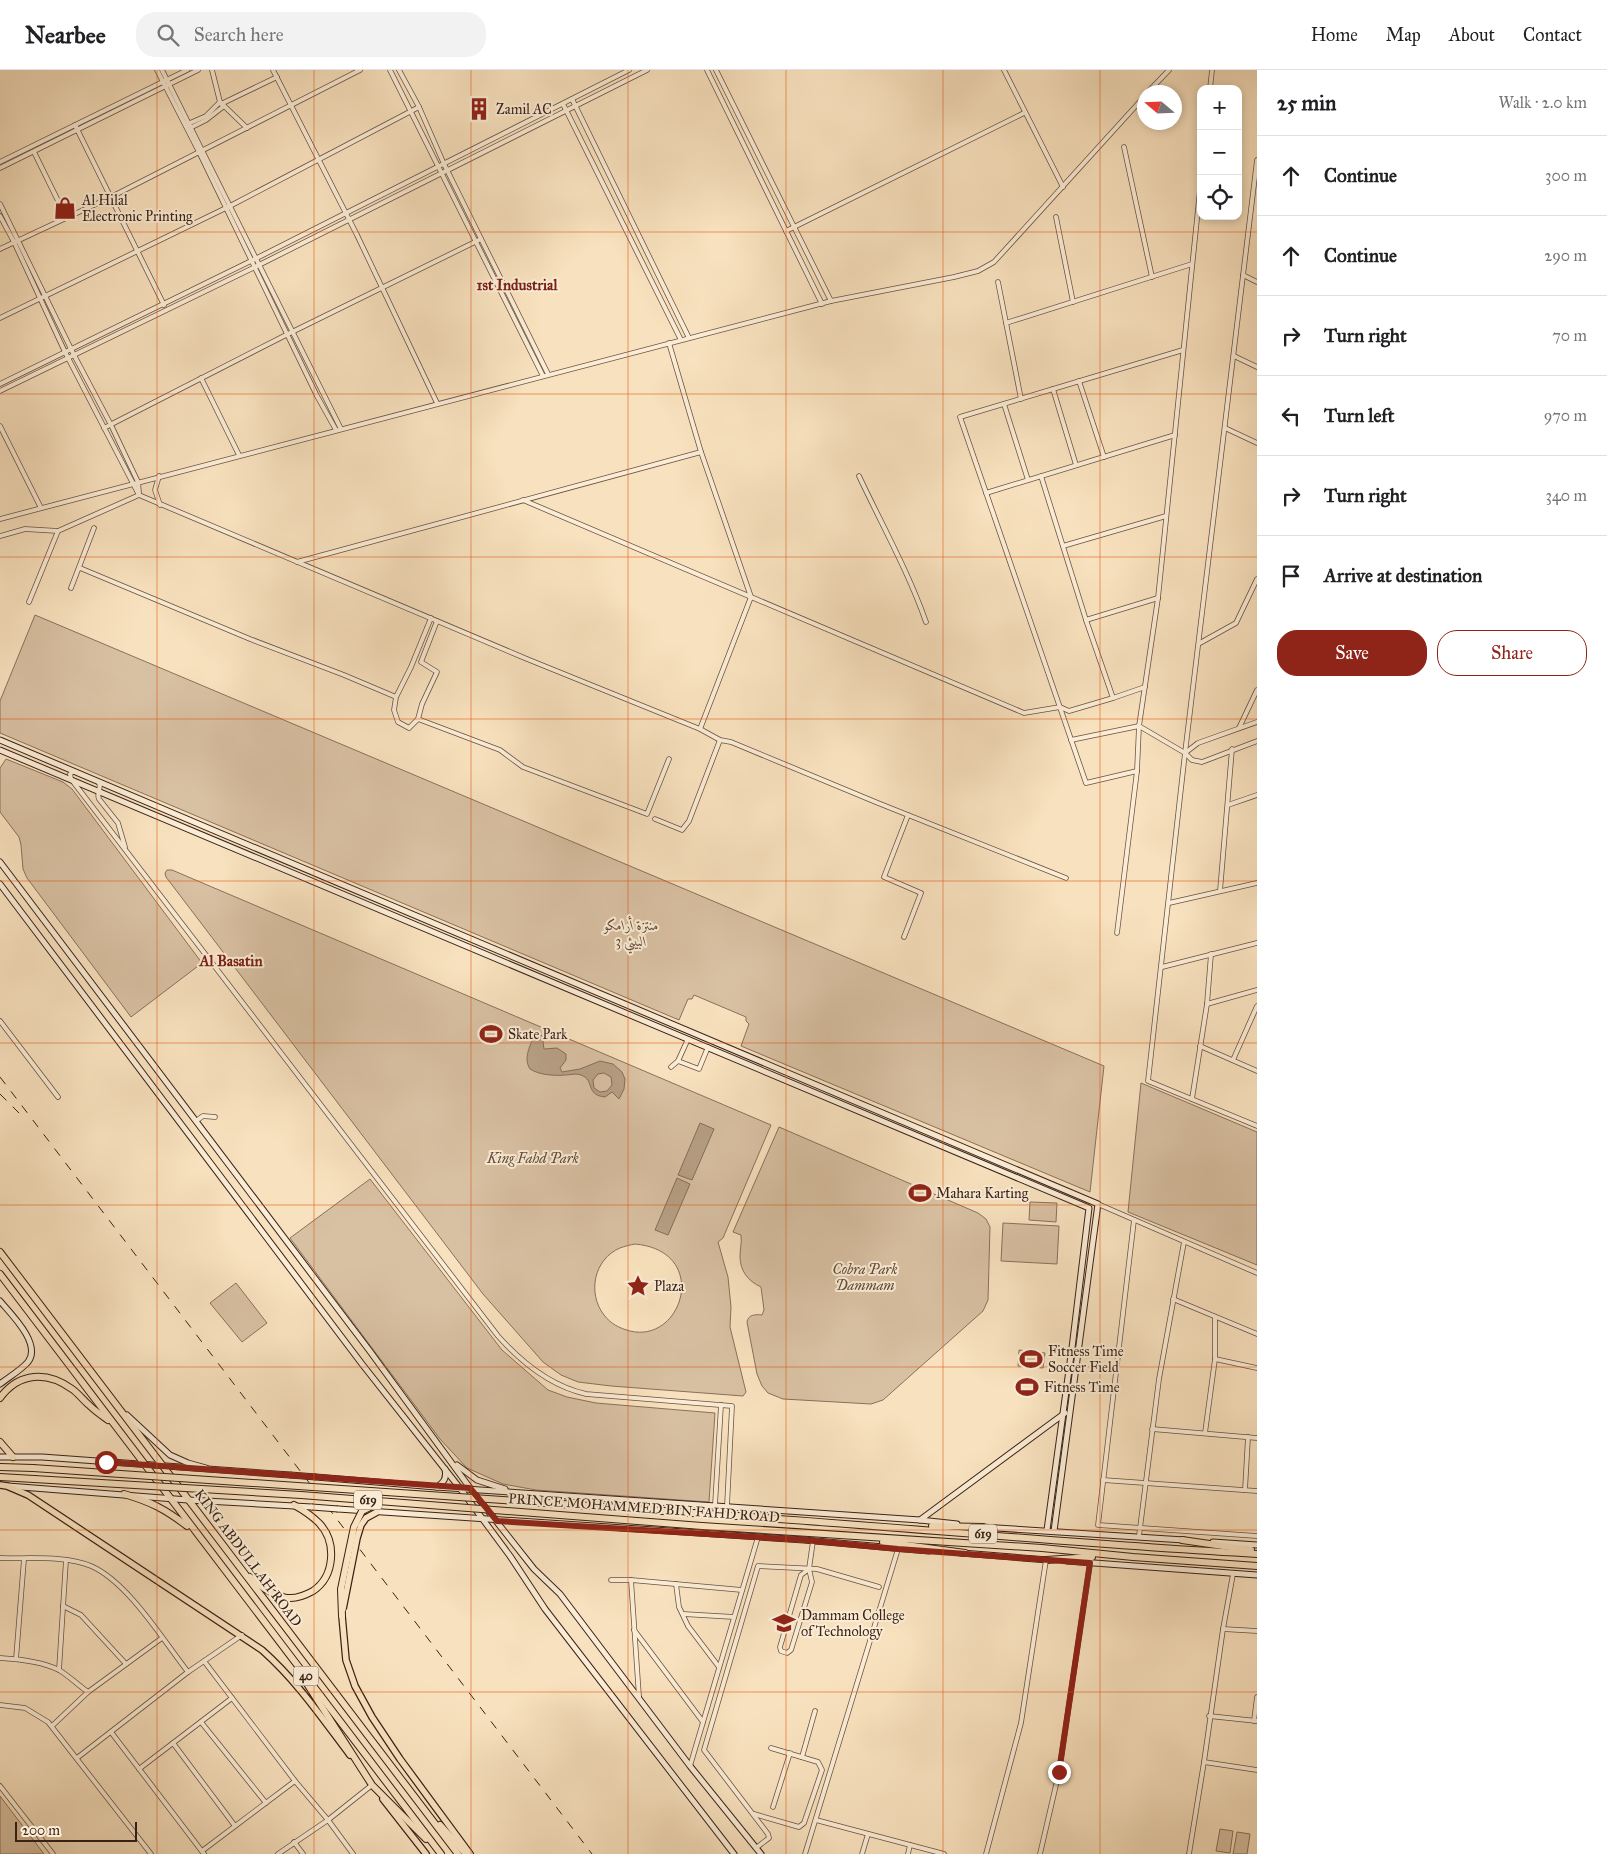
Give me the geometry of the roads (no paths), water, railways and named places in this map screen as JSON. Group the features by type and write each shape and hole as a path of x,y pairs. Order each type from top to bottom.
{"highway":[{"name":"KING ABDULLAH ROAD","path":"0,1252 458,1854"},
{"name":"KING ABDULLAH ROAD","path":"0,1274 441,1854"},
{"path":"0,1398 10,1386 20,1379 44,1376 59,1381 74,1390 91,1407 114,1425"},
{"path":"0,1442 13,1457"},
{"name":"PRINCE MOHAMMED BIN FAHD ROAD","path":"0,1467 854,1524 1133,1547 1257,1552"},
{"name":"PRINCE MOHAMMED BIN FAHD ROAD","path":"0,1478 34,1478 702,1526 1042,1548 1257,1566"},
{"path":"124,1494 152,1503 169,1512 195,1532"},
{"path":"342,1616 341,1588 354,1527 362,1511 381,1502"},
{"path":"240,1569 262,1587 285,1598 308,1594 318,1587 326,1577 332,1561 331,1548 320,1524 294,1505"},
{"path":"854,1524 983,1527"},
{"path":"827,1534 965,1553"},
{"path":"1182,1540 1257,1552"},
{"path":"1046,1560 1085,1557 1133,1557"},
{"path":"284,1646 372,1785 441,1854"},
{"path":"420,1805 466,1854"}],"main road":[{"path":"0,1486 7,1486 28,1495 242,1635 276,1662 301,1690 426,1854"},
{"path":"377,1512 366,1518 361,1525 342,1616 344,1646 353,1680 372,1717 400,1759 470,1854"}],"street":[{"path":"157,70 165,80 191,125 201,151"},
{"path":"162,70 165,80"},
{"path":"0,162 187,70"},
{"path":"0,168 198,70"},
{"path":"212,70 222,104 247,128"},
{"path":"273,70 357,235 437,404"},
{"path":"0,249 111,197 360,70"},
{"path":"390,70 543,376"},
{"path":"399,70 419,107 444,164 548,374"},
{"path":"0,384 439,167 629,70"},
{"path":"0,391 647,70"},
{"path":"707,70 822,304"},
{"path":"716,70 831,301"},
{"path":"1004,70 1063,187"},
{"path":"1155,85 1169,70"},
{"path":"1210,85 1212,70"},
{"path":"191,125 206,120 222,104 277,77"},
{"path":"168,85 290,333 317,396 338,429"},
{"path":"572,99 689,338"},
{"path":"563,104 681,340"},
{"path":"0,519 831,301 978,271 994,262 1137,105"},
{"path":"0,318 228,207 419,107"},
{"path":"729,114 736,110"},
{"path":"786,231 1024,112"},
{"path":"75,125 166,309"},
{"path":"1124,147 1152,277"},
{"path":"34,152 66,217"},
{"path":"1257,160 1255,199 1243,275 1200,643 1185,753 1148,1081 1257,1126"},
{"path":"759,177 767,173"},
{"path":"0,204 40,299 65,352 139,495 437,621 700,729 720,740 731,742 1066,878"},
{"path":"619,215 626,210"},
{"path":"0,216 46,296 74,355 111,425 138,482 139,495"},
{"path":"1056,217 1073,302"},
{"path":"1117,933 1137,770 1139,726 1158,598 1197,217"},
{"path":"104,428 290,333 481,239"},
{"path":"1006,324 1192,264"},
{"path":"1243,275 1257,282"},
{"path":"998,282 1021,399"},
{"path":"43,305 46,296"},
{"path":"661,300 669,297"},
{"path":"669,343 701,452 751,597 700,729"},
{"path":"1137,770 1086,783 960,417 1183,350"},
{"path":"1234,356 1257,367"},
{"path":"201,378 239,455"},
{"path":"1079,381 1104,457"},
{"path":"1053,389 1076,465"},
{"path":"1004,404 1028,480"},
{"path":"0,426 40,508"},
{"path":"1225,428 1257,443"},
{"path":"986,493 1174,435"},
{"path":"297,562 701,452"},
{"path":"159,476 155,490 160,505"},
{"path":"859,476 899,557 926,622"},
{"path":"1042,476 1086,620 1114,698"},
{"path":"0,536 25,529 58,531 139,495"},
{"path":"523,500 1024,713 1060,707 1069,712 1145,686"},
{"path":"1063,546 1166,516"},
{"path":"71,588 94,528"},
{"path":"29,602 58,531"},
{"path":"80,568 250,639 344,674 396,697"},
{"path":"1200,643 1236,623 1257,579"},
{"path":"1250,593 1257,596"},
{"path":"1086,620 1158,598"},
{"path":"431,618 411,668 396,697 394,710 398,722 409,728 418,719 422,704 437,672 421,662 437,621"},
{"path":"1239,728 1257,690"},
{"path":"418,719 500,750 523,767 647,814 669,759"},
{"path":"1185,753 1198,743 1257,722"},
{"path":"1071,740 1139,726 1185,753 1192,760 1202,762 1257,740"},
{"path":"0,740 962,1146 1257,1273"},
{"path":"655,819 682,830 689,821 720,740"},
{"path":"0,749 1039,1188 1089,1208 1098,1204"},
{"path":"1220,891 1232,749"},
{"path":"74,771 70,774 71,779 498,1336 515,1355 543,1376 571,1391 586,1394 732,1406 726,1506"},
{"path":"97,781 100,785 99,799 118,823 126,849"},
{"path":"1228,805 1257,795"},
{"path":"155,814 157,807"},
{"path":"904,936 921,893 884,877 908,815"},
{"path":"272,864 275,857"},
{"path":"0,862 370,1350 470,1488 534,1569 560,1594 690,1766 761,1854"},
{"path":"1169,903 1257,883"},
{"path":"0,884 362,1364 459,1487 545,1609 734,1854"},
{"path":"363,902 366,895"},
{"path":"464,945 467,938"},
{"path":"1162,967 1257,943"},
{"path":"1192,1099 1207,1004 1211,954"},
{"path":"556,983 558,976"},
{"path":"1207,1004 1257,990"},
{"path":"1233,1060 1257,1006"},
{"path":"0,1021 58,1097"},
{"path":"679,1036 682,1029"},
{"path":"671,1067 678,1061 688,1039"},
{"path":"721,1053 724,1046"},
{"path":"1200,1046 1257,1071"},
{"path":"678,1061 699,1069 708,1047"},
{"path":"755,1068 758,1060"},
{"path":"790,1082 793,1075"},
{"path":"868,1115 871,1108"},
{"path":"196,1121 203,1116 215,1117"},
{"path":"959,1154 962,1146"},
{"path":"1039,1188 1042,1180"},
{"path":"1054,1531 1098,1204"},
{"path":"1047,1530 1089,1208"},
{"path":"1134,1220 1098,1525 1257,1536"},
{"path":"1139,1536 1159,1379 1184,1242"},
{"path":"1174,1299 1257,1334"},
{"path":"0,1301 30,1342 31,1352 27,1362 0,1384"},
{"path":"1205,1433 1215,1359 1216,1317"},
{"path":"1215,1359 1257,1368"},
{"path":"715,1505 721,1405"},
{"path":"118,1408 170,1455 188,1463 216,1470"},
{"path":"920,1520 1063,1414 1070,1411"},
{"path":"1152,1429 1257,1438"},
{"path":"1244,1490 1248,1437"},
{"path":"0,1457 42,1457 146,1466 290,1474 436,1487 715,1505 920,1520 983,1527 1257,1545"},
{"path":"451,1461 477,1480 517,1492"},
{"path":"436,1487 445,1479 445,1469"},
{"path":"1103,1480 1257,1491"},
{"path":"7,1486 497,1521 758,1537 1257,1575"},
{"path":"690,1766 758,1537"},
{"path":"809,1569 801,1575 780,1646 781,1651 787,1653 791,1650 812,1582 809,1569 814,1541"},
{"path":"805,1854 898,1549"},
{"path":"0,1558 66,1560 90,1565 106,1574 130,1598 188,1672"},
{"path":"16,1659 24,1559"},
{"path":"59,1670 66,1560"},
{"path":"986,1854 1021,1724 1046,1560"},
{"path":"1040,1854 1059,1772 1090,1563"},
{"path":"756,1848 769,1838 768,1834 704,1750 758,1566 817,1569 879,1587"},
{"path":"1189,1854 1233,1574"},
{"path":"611,1580 631,1580 742,1590"},
{"path":"631,1580 639,1699"},
{"path":"676,1584 679,1607 688,1626 719,1667"},
{"path":"63,1606 81,1615 126,1664"},
{"path":"683,1614 734,1617"},
{"path":"1223,1629 1257,1631"},
{"path":"633,1630 703,1722"},
{"path":"77,1758 188,1672 242,1635"},
{"path":"52,1726 88,1692 162,1638"},
{"path":"0,1658 16,1659 59,1670 88,1692"},
{"path":"204,1661 353,1854"},
{"path":"1210,1716 1256,1721 1257,1697"},
{"path":"139,1769 232,1698"},
{"path":"0,1705 25,1708 48,1722 151,1854"},
{"path":"802,1757 815,1711"},
{"path":"200,1722 266,1803"},
{"path":"111,1732 203,1852 295,1781"},
{"path":"173,1743 235,1826"},
{"path":"754,1814 799,1827 804,1824 822,1770 818,1762 771,1748"},
{"path":"773,1807 790,1753"},
{"path":"1204,1762 1257,1770"},
{"path":"278,1854 328,1820 372,1785"},
{"path":"0,1786 53,1854"},
{"path":"816,1820 944,1854"},
{"path":"862,1854 868,1834"},
{"path":"294,1842 303,1854"},
{"path":"908,1854 910,1845"}],"railway":[{"path":"0,1077 592,1854"},
{"path":"0,1094 23,1117"}],"place":[{"name":"Zamil AC","path":"479,109"},
{"name":"Al Hilal Electronic Printing","path":"65,208"},
{"name":"Skate Park","path":"491,1034"},
{"name":"Mahara Karting","path":"920,1193"},
{"name":"Plaza","path":"638,1286"},
{"name":"Fitness Time Soccer Field","path":"1031,1359"},
{"name":"Fitness Time","path":"1027,1387"},
{"name":"Dammam College of Technology","path":"784,1623"}],"district":[{"name":"1st Industrial","path":"517,285"},
{"name":"Al Basatin","path":"231,961"}],"park label":[{"name":"منتزة أرامكو البيئي 3","path":"631,934"},
{"name":"King Fahd Park","path":"533,1158"},
{"name":"Cobra Park Dammam","path":"865,1278"}]}
